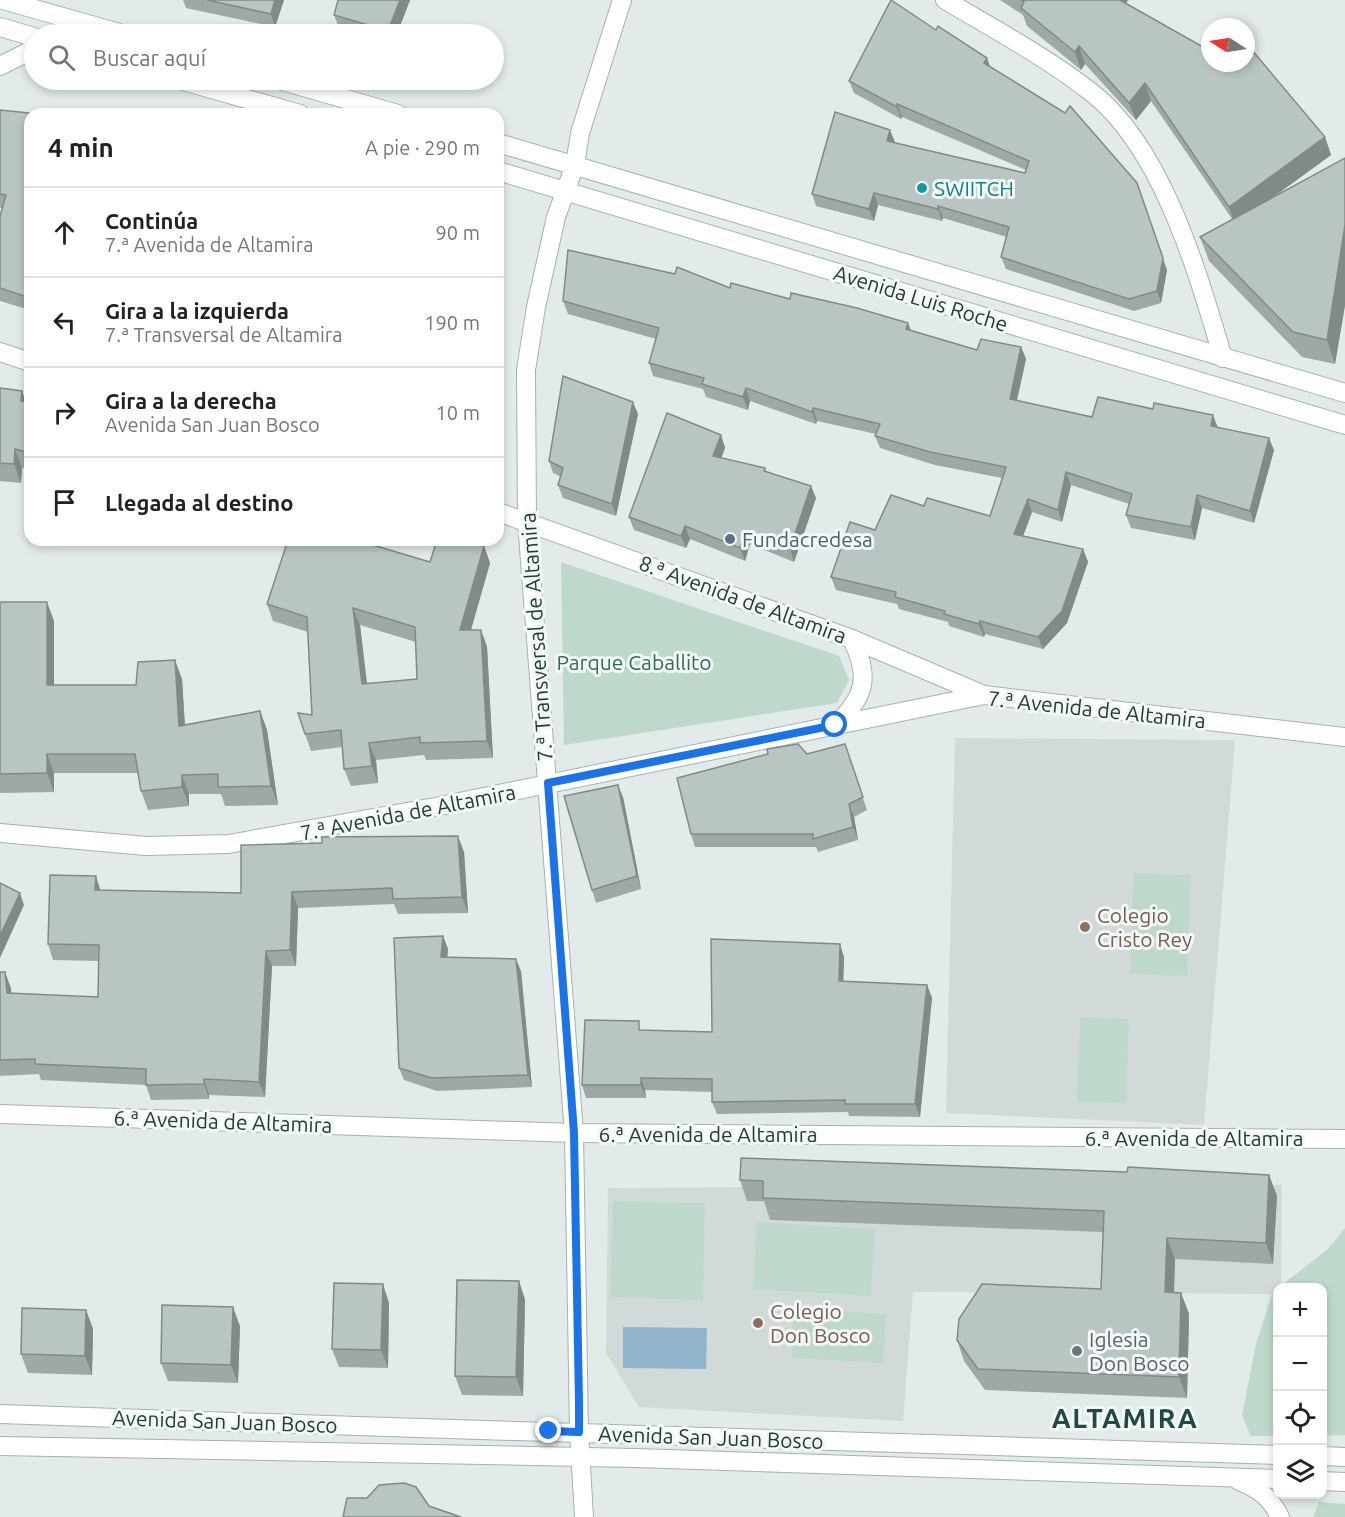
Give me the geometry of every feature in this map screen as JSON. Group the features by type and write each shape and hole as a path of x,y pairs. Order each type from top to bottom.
{"street":[{"path":"3,0 88,24"},
{"path":"574,165 580,133 622,0"},
{"path":"945,0 1092,93 1125,126 1157,179 1193,257 1223,358"},
{"path":"0,27 24,34"},
{"path":"0,66 24,54"},
{"path":"215,90 279,108"},
{"path":"314,90 377,108"},
{"name":"Avenida Luis Roche","path":"504,145 1345,393"},
{"name":"7.ª Transversal de Altamira","path":"574,165 564,191 536,307 526,370 527,522 574,1133 579,1432 584,1517"},
{"name":"Avenida Luis Roche","path":"504,173 1345,425"},
{"path":"0,352 24,360"},
{"name":"8.ª Avenida de Altamira","path":"504,514 852,639 984,695"},
{"path":"835,725 854,704 863,678 864,666 852,639"},
{"name":"7.ª Avenida de Altamira","path":"0,833 146,846 230,844 332,827 984,695 1345,737"},
{"name":"6.ª Avenida de Altamira","path":"0,1114 574,1133 1345,1139"},
{"name":"Avenida San Juan Bosco","path":"0,1414 579,1432 915,1446 1273,1455"},
{"name":"Avenida San Juan Bosco","path":"0,1446 580,1457 1273,1479"},
{"path":"1327,1456 1345,1457"},
{"path":"1229,1477 1258,1489 1272,1501 1280,1517"},
{"path":"1327,1481 1345,1482"}],"shaded area":[{"name":"Colegio Cristo Rey","path":"955,738 1235,740 1204,1125 946,1113"},
{"name":"Colegio Don Bosco","path":"742,1180 1282,1185 1281,1283 1273,1283 1273,1294 913,1292 903,1421 639,1407 606,1353 608,1188 742,1187"}],"green space":[{"name":"Parque Caballito","path":"561,562 839,656 849,680 837,703 564,745"},
{"path":"1134,873 1191,875 1187,976 1130,974"},
{"path":"1080,1017 1129,1019 1126,1103 1077,1102"},
{"path":"613,1201 705,1203 703,1300 610,1297"},
{"path":"757,1222 875,1229 871,1296 753,1289"},
{"path":"1345,1228 1345,1435 1327,1436 1327,1283 1284,1283 1328,1249"},
{"path":"1273,1291 1273,1436 1251,1436 1242,1416 1256,1344"},
{"path":"793,1309 886,1314 883,1363 791,1358"},
{"path":"1319,1502 1345,1504 1345,1517 1313,1517"}],"water":[{"path":"623,1327 707,1328 706,1369 623,1368"}],"building":[{"path":"207,0 275,0 271,14"},
{"path":"338,0 400,0 391,24 364,24 334,15"},
{"path":"891,0 936,30 938,26 987,58 984,63 1065,113 1070,106 1137,183 1163,258 1157,291 1129,299 1001,257 1009,227 938,206 938,209 874,193 869,209 812,194 835,112 890,130 887,141 1025,173 1029,161 897,104 897,107 849,81"},
{"path":"1021,0 1120,0 1201,46 1201,72 1255,72 1255,54 1325,137 1229,207 1145,83 1129,103 1079,46 1075,52 1021,8 1024,2"},
{"path":"0,110 24,112 24,296 0,288 0,216 6,195 0,194"},
{"path":"1345,158 1345,225 1327,340 1293,332 1200,237"},
{"path":"568,250 675,274 677,267 730,288 731,283 790,299 791,293 857,308 908,323 906,329 977,350 981,339 1021,347 1010,399 1092,417 1098,397 1153,409 1154,403 1213,415 1211,426 1269,438 1250,511 1197,495 1191,527 1126,515 1132,494 1066,472 1058,510 1028,499 1014,534 1083,549 1062,611 1038,637 944,614 945,611 895,597 896,592 831,577 850,522 875,530 891,495 924,506 927,498 990,516 1006,467 930,452 875,436 880,424 813,408 812,412 746,388 743,397 702,384 704,378 649,363 659,328 563,301"},
{"path":"563,376 633,402 612,504 558,485 563,468 549,461"},
{"path":"0,388 22,391 24,451 15,449 14,464 0,463"},
{"path":"667,413 721,435 713,456 765,468 764,471 811,486 790,549 745,532 740,548 685,526 681,536 629,517"},
{"path":"286,546 376,546 430,562 435,546 484,546 460,630 481,630 487,741 420,743 420,737 369,743 372,766 344,769 341,730 305,734 298,713 312,715 307,617 267,604","holes":["353,608 415,627 417,679 362,684"]},
{"path":"0,602 47,602 47,685 136,685 138,662 175,660 179,726 260,711 271,786 218,787 218,774 182,775 182,787 141,791 135,754 47,754 47,773 0,774"},
{"path":"798,744 807,754 845,744 863,797 849,804 853,827 813,839 813,834 691,834 677,778 768,754 767,749"},
{"path":"618,785 637,876 592,890 564,796"},
{"path":"458,836 462,897 393,899 392,888 292,892 290,950 266,951 259,1082 204,1079 204,1084 146,1085 146,1069 35,1064 35,1059 0,1060 0,972 5,972 7,993 98,997 99,945 48,944 50,875 96,876 95,890 241,893 241,845 322,843 322,837"},
{"path":"0,883 20,893 0,936"},
{"path":"443,936 441,957 516,959 528,1075 432,1078 399,1068 394,938"},
{"path":"711,939 840,944 839,981 927,985 915,1104 845,1104 845,1100 712,1102 712,1079 641,1078 641,1085 582,1085 585,1020 639,1021 639,1030 712,1032"},
{"path":"741,1158 1127,1172 1128,1167 1269,1175 1266,1243 1167,1238 1165,1292 1181,1293 1179,1377 978,1369 957,1340 959,1319 982,1284 1101,1289 1104,1211 763,1198 763,1181 740,1180"},
{"path":"457,1280 519,1281 516,1377 455,1376"},
{"path":"334,1283 383,1284 381,1350 332,1349"},
{"path":"162,1305 233,1307 231,1365 161,1363"},
{"path":"22,1308 86,1310 85,1356 21,1354"},
{"path":"404,1483 416,1487 429,1506 461,1517 343,1517 347,1498 367,1498 379,1485"}],"place":[{"name":"SWIITCH","path":"922,188"},
{"name":"Fundacredesa","path":"730,539"},
{"name":"Colegio Cristo Rey","path":"1085,927"},
{"name":"Colegio Don Bosco","path":"758,1323"},
{"name":"Iglesia Don Bosco","path":"1077,1351"}],"district":[{"name":"ALTAMIRA","path":"1125,1418"}],"route":[{"path":"549,1431 579,1432 579,1402 574,1133 548,783 835,725"}]}
